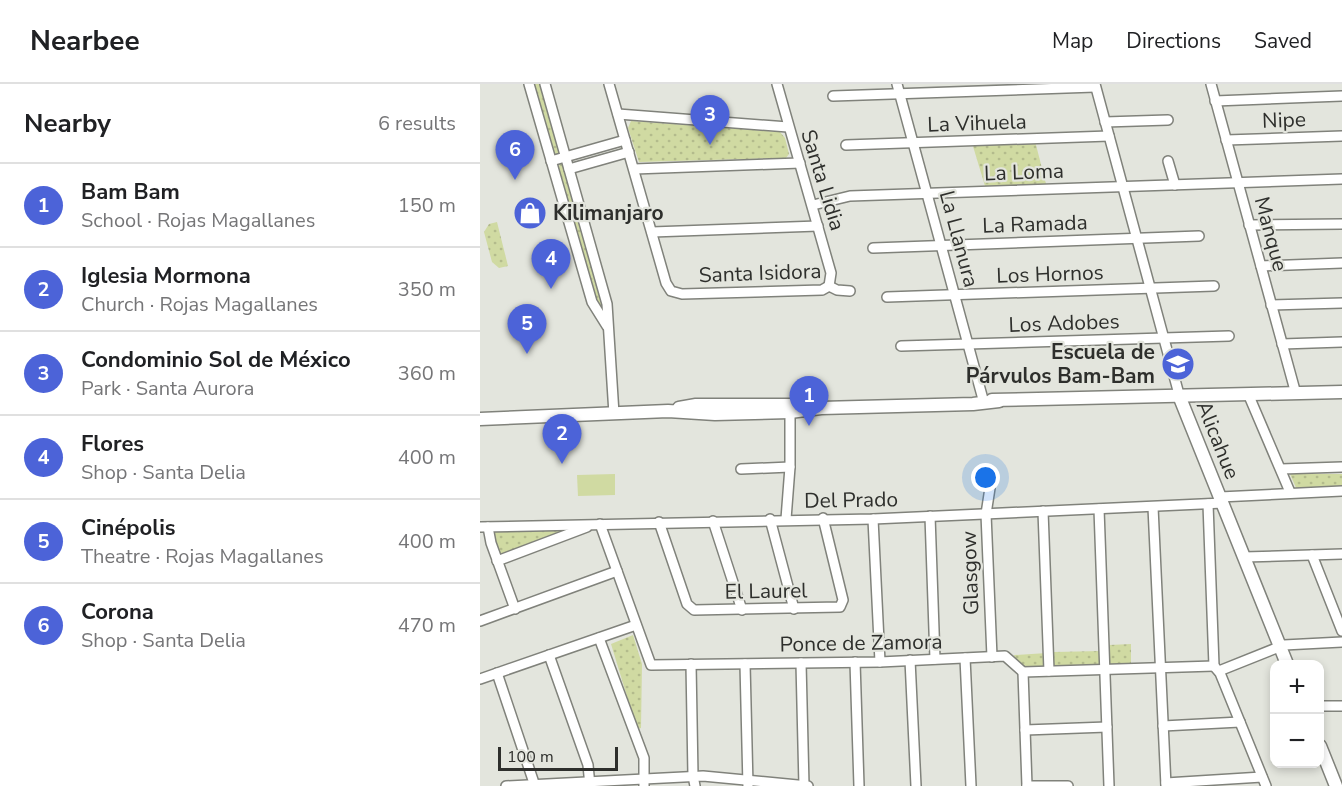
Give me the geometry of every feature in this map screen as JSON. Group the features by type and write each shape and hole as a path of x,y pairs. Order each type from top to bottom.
{"street":[{"path":"529,84 592,302 607,326"},
{"path":"545,84 607,304 607,326 612,350 614,414"},
{"path":"609,84 652,232 818,226"},
{"name":"Santa Lidia","path":"777,84 831,273 829,286"},
{"name":"Manque","path":"1211,84 1296,394"},
{"path":"833,96 899,89 1095,85"},
{"name":"Alicahue","path":"1095,85 1180,398 1285,660"},
{"name":"La Llanura","path":"899,89 983,401"},
{"path":"1215,101 1342,96"},
{"path":"618,114 788,127"},
{"path":"1105,122 1168,120"},
{"name":"La Vihuela","path":"846,145 1109,136"},
{"name":"Nipe","path":"1226,140 1342,136"},
{"path":"551,160 626,140"},
{"path":"569,168 629,152"},
{"path":"1168,161 1175,185"},
{"path":"634,169 800,163"},
{"name":"La Loma","path":"813,205 843,197 1342,179"},
{"path":"1250,225 1342,224"},
{"name":"Santa Isidora","path":"652,232 666,283 671,291 681,294 819,290 829,286 837,290 850,291"},
{"name":"La Ramada","path":"873,248 1199,236"},
{"path":"1261,266 1342,263"},
{"name":"Los Hornos","path":"887,297 1214,286"},
{"path":"1271,305 1342,303"},
{"name":"Los Adobes","path":"901,346 1228,336"},
{"path":"1282,344 1342,342"},
{"path":"480,419 668,411 696,405 821,408 983,401 1180,398 1342,392"},
{"path":"1249,396 1290,492"},
{"path":"786,519 790,468 790,408"},
{"path":"1281,469 1342,467"},
{"path":"741,469 790,468"},
{"name":"Glasgow","path":"990,488 986,514 992,657"},
{"name":"Del Prado","path":"484,527 770,519 873,519 1208,504 1221,500 1290,492 1342,491"},
{"path":"1153,507 1166,784 1264,782 1216,669 1208,504"},
{"path":"1098,509 1109,786"},
{"path":"1043,511 1049,671"},
{"path":"930,516 935,659"},
{"name":"El Laurel","path":"659,522 691,609 794,609 842,606 843,600 823,518"},
{"path":"770,519 794,609"},
{"path":"873,519 880,662"},
{"path":"713,521 742,610"},
{"path":"497,561 597,524"},
{"name":"Ponce de Zamora","path":"597,524 617,571 650,664 880,662 1007,657 1023,672"},
{"path":"484,527 515,609"},
{"path":"1244,557 1342,554"},
{"path":"1312,555 1340,619 1342,631"},
{"path":"480,621 617,571"},
{"path":"480,679 636,625"},
{"path":"599,638 644,758 644,782"},
{"path":"1068,786 1028,786 1023,672 1160,667 1216,669 1280,646 1342,642"},
{"path":"549,655 587,760 590,783"},
{"path":"966,658 971,786"},
{"path":"910,660 915,786"},
{"path":"855,662 859,786"},
{"path":"506,786 644,782 693,776 749,783 805,786 801,663"},
{"path":"691,664 695,786"},
{"path":"745,664 749,783"},
{"path":"496,673 534,785"},
{"path":"1324,706 1342,706"},
{"path":"1163,726 1240,722"},
{"path":"1025,730 1107,727"},
{"path":"1324,756 1336,786"}],"green space":[{"path":"533,84 540,84 560,155 553,153"},
{"path":"631,121 780,132 785,138 789,154 786,158 639,162 628,128"},
{"path":"1035,141 1046,184 985,186 972,143"},
{"path":"560,163 564,164 603,311 597,307 558,169"},
{"path":"497,222 508,266 499,268 492,262 484,232 489,224"},
{"path":"615,474 615,495 578,496 577,475"},
{"path":"1290,474 1342,474 1342,487 1297,490"},
{"path":"576,529 500,555 493,532"},
{"path":"633,635 642,664 641,728 637,729 611,644"},
{"path":"1131,644 1131,664 1110,665 1109,645"},
{"path":"1101,651 1101,666 1054,667 1054,652"},
{"path":"1047,653 1046,669 1026,669 1015,659 1014,655"}],"place":[{"name":"Condominio Sol de México","path":"710,145"},
{"name":"Corona","path":"515,180"},
{"name":"Kilimanjaro","path":"530,213"},
{"name":"Flores","path":"551,289"},
{"name":"Cinépolis","path":"527,354"},
{"name":"Escuela de Párvulos Bam-Bam","path":"1178,364"},
{"name":"Bam Bam","path":"809,426"},
{"name":"Iglesia Mormona","path":"562,464"}]}
